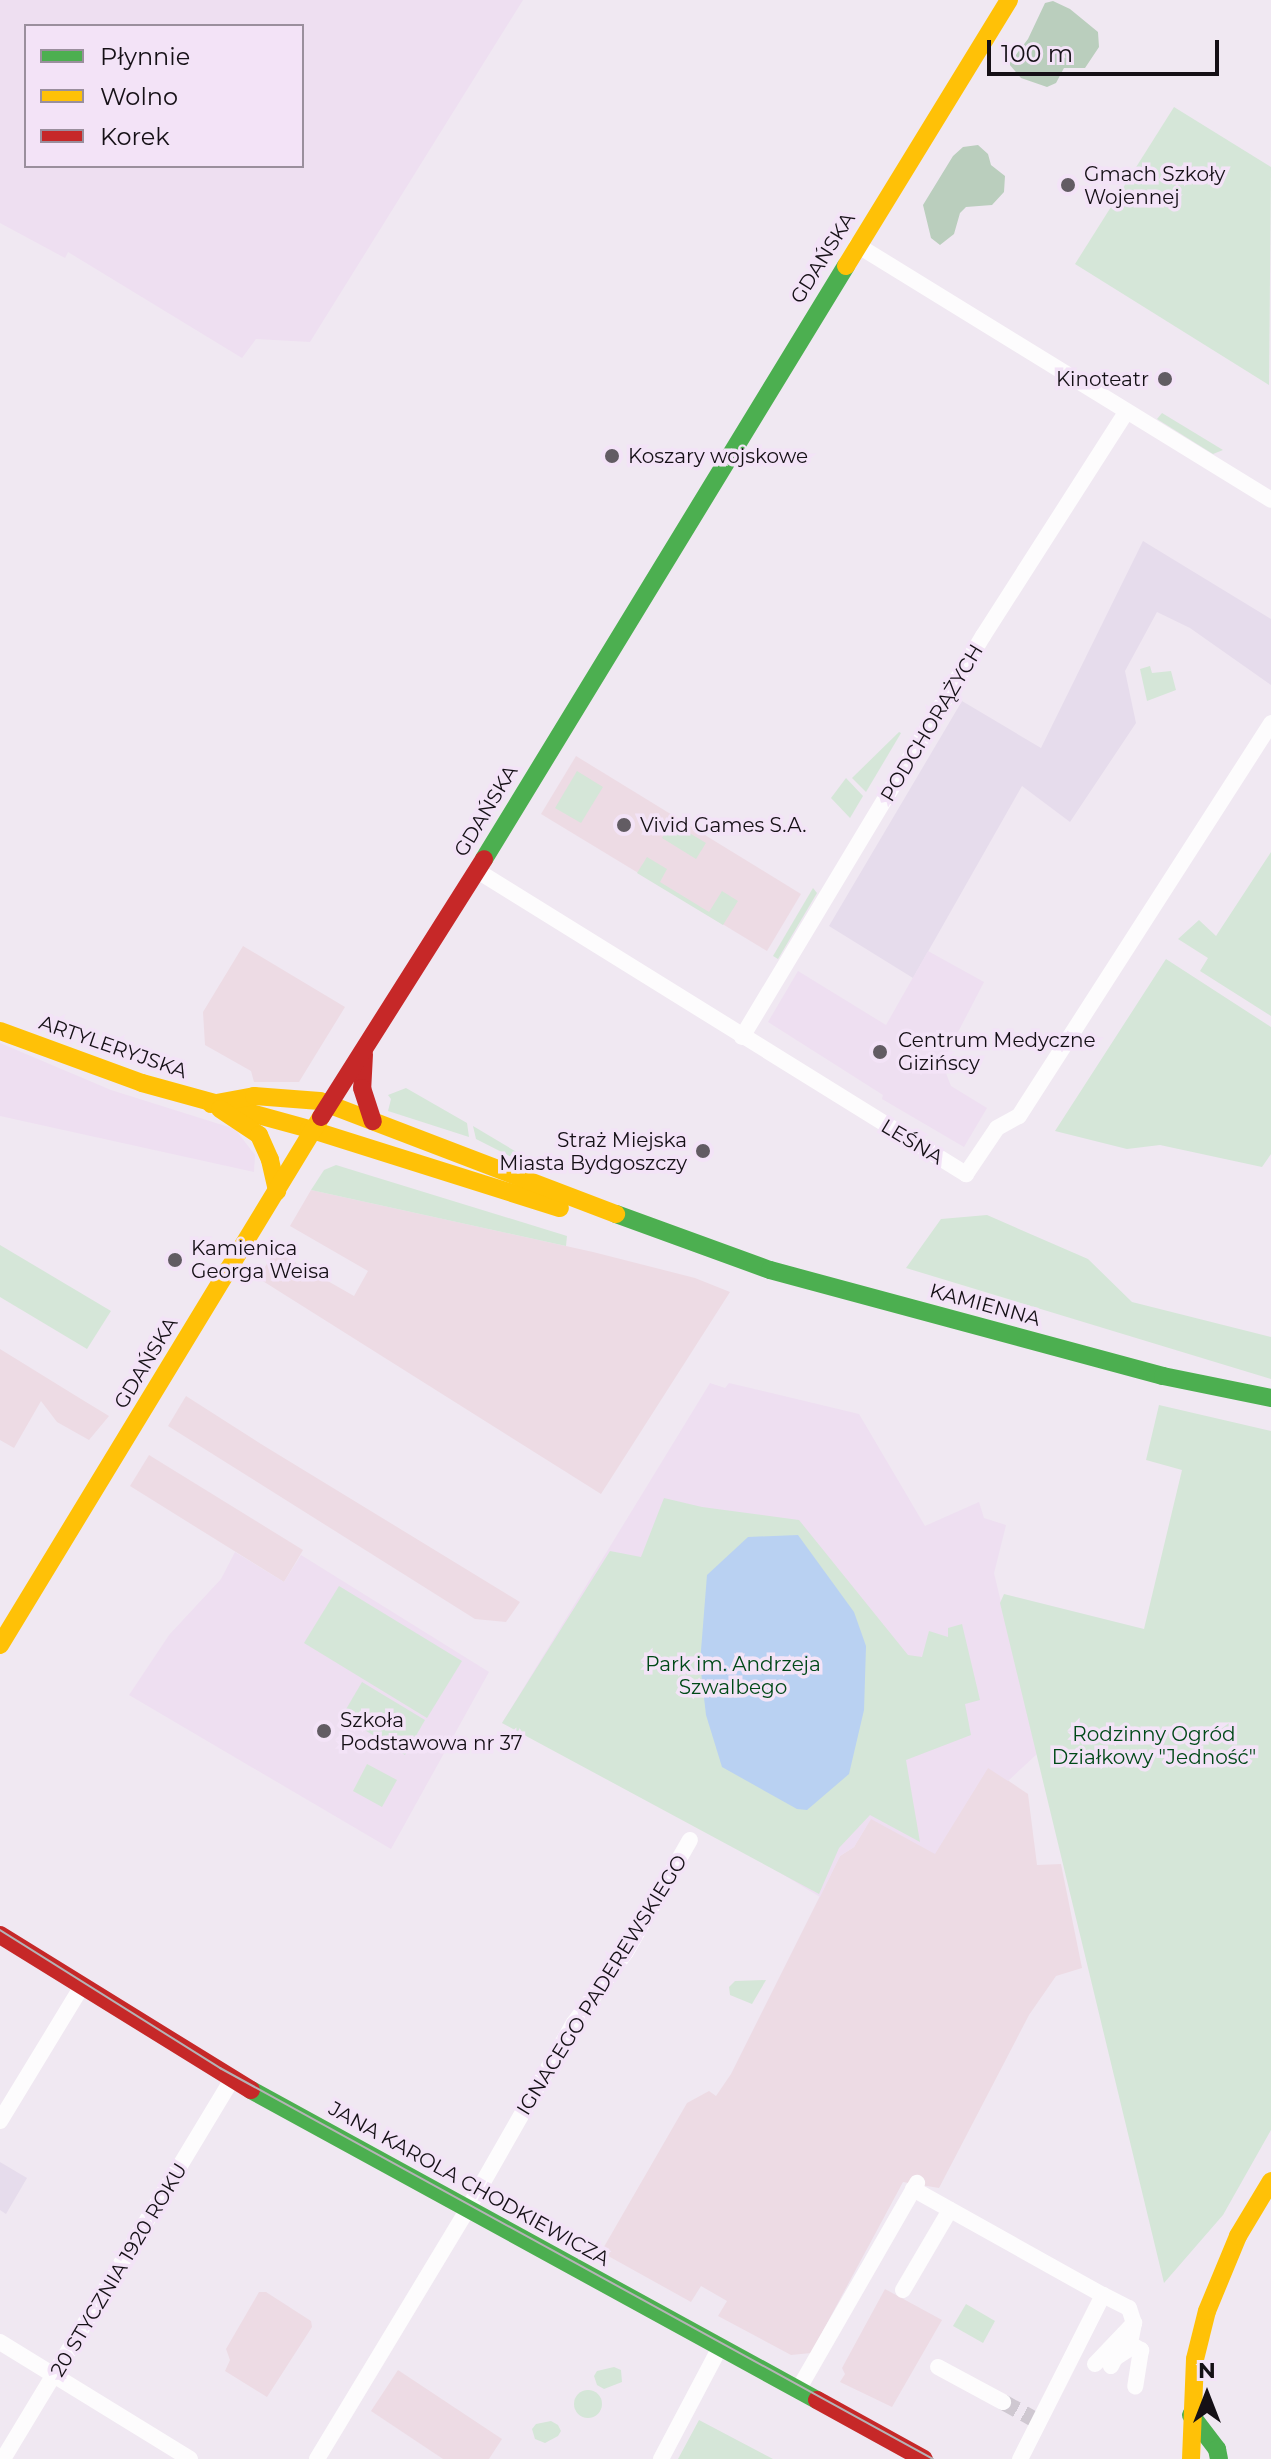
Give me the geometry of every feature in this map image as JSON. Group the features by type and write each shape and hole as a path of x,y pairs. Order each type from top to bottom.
{"main road":[{"name":"GDAŃSKA","path":"0,1645 313,1130 364,1052 1009,0"},
{"name":"ARTYLERYJSKA","path":"0,1031 211,1104 313,1130"},
{"path":"364,1052 362,1094 373,1121"},
{"name":"ARTYLERYJSKA","path":"211,1104 254,1096 295,1097 329,1104"},
{"path":"211,1104 259,1135 270,1160 277,1191"},
{"name":"KAMIENNA","path":"329,1104 472,1156 691,1244"},
{"name":"KAMIENNA","path":"313,1130 545,1203 895,1305 1163,1376 1271,1398"},
{"name":"JANA KAROLA CHODKIEWICZA","path":"0,1935 232,2080 924,2459"},
{"path":"1191,2459 1195,2359 1207,2311 1238,2236 1271,2181"},
{"path":"1191,2415 1218,2454"}],"street":[{"path":"857,245 1271,500"},
{"name":"PODCHORĄŻYCH","path":"742,1037 983,636 1126,412"},
{"name":"LEŚNA","path":"476,870 966,1174 997,1128 1019,1116 1271,723"},
{"name":"IGNACEGO PADEREWSKIEGO","path":"317,2459 468,2209 574,2023 626,1952 690,1840"},
{"path":"0,2121 82,1986"},
{"name":"20 STYCZNIA 1920 ROKU","path":"3,2459 56,2376 232,2080"},
{"path":"798,2390 915,2186 950,2210 1129,2308 1134,2323 1130,2344 1103,2365 1134,2323"},
{"path":"903,2290 950,2210"},
{"path":"1020,2459 1036,2421 1103,2295"},
{"path":"0,2342 190,2459"},
{"path":"1130,2344 1141,2350 1135,2387"},
{"path":"661,2459 720,2347"},
{"path":"938,2367 1003,2402"}],"shaded area":[{"path":"0,0 523,0 310,342 256,339 242,358 68,252 65,258 0,223"},
{"path":"1143,541 1271,619 1271,685 1190,628 1157,612 1125,671 1136,723 1070,822 1022,786 913,978 829,926 962,701 1041,748"},
{"name":"Vivid Games S.A.","path":"576,756 801,894 767,951 541,814"},
{"path":"243,946 345,1007 299,1082 254,1082 251,1071 205,1045 203,1012"},
{"name":"Centrum Medyczne Gizińscy","path":"928,951 984,982 942,1063 951,1086 987,1108 964,1147 882,1099 883,1095 768,1022 798,971 886,1025"},
{"path":"0,1043 111,1090 235,1129 255,1155 254,1172 0,1116"},
{"path":"311,1190 593,1252 695,1278 730,1292 601,1494 258,1278 275,1251 354,1296 368,1271 290,1226"},
{"path":"0,1349 109,1416 89,1440 57,1422 41,1401 14,1448 0,1440"},
{"name":"Park im. Andrzeja Szwalbego","path":"710,1383 725,1388 729,1383 859,1414 925,1526 979,1502 984,1518 1006,1525 994,1573 1037,1754 1008,1781 988,1768 935,1854 871,1819 854,1847 840,1856 820,1897 715,1833 502,1723"},
{"path":"186,1396 520,1602 506,1622 475,1619 168,1426"},
{"path":"149,1455 303,1550 284,1582 130,1486"},
{"name":"Szkoła Podstawowa nr 37","path":"235,1552 284,1582 301,1555 489,1672 391,1849 129,1695 169,1635 221,1579"},
{"path":"988,1767 1028,1794 1037,1865 1061,1864 1082,1968 1056,1976 1029,2015 939,2188 903,2182 811,2353 791,2355 718,2316 727,2301 701,2286 691,2302 601,2252 687,2103 709,2091 716,2096 731,2074 840,1856 854,1847 871,1818 935,1853"},
{"path":"0,2162 27,2178 6,2214 0,2210"},
{"path":"885,2289 942,2320 892,2407 840,2382 845,2374 842,2368"},
{"path":"259,2292 266,2292 311,2321 312,2327 267,2397 225,2371 230,2360 226,2349"},
{"path":"398,2370 502,2439 489,2459 443,2459 371,2411"}],"green space":[{"path":"1053,1 1070,9 1098,32 1099,47 1085,68 1064,68 1056,83 1047,87 1021,78 1009,64 1028,39 1045,3"},
{"path":"1174,107 1271,167 1269,385 1075,264"},
{"path":"978,145 988,154 991,165 1005,176 1004,192 992,205 966,207 960,213 954,234 940,245 931,238 923,205 953,156 963,147"},
{"path":"1162,413 1223,450 1213,454 1157,419"},
{"path":"1150,666 1152,673 1171,671 1176,690 1147,701 1140,669"},
{"path":"901,733 866,792 852,778"},
{"path":"577,771 603,787 581,823 555,808"},
{"path":"846,778 863,796 850,818 831,798"},
{"path":"671,822 706,843 696,859 662,838"},
{"path":"1271,852 1271,1016 1200,971 1208,958 1178,939 1199,920 1216,936"},
{"path":"647,857 667,869 660,882 709,912 722,891 738,901 723,925 637,873"},
{"path":"813,888 817,893 778,959 773,956"},
{"path":"1166,959 1271,1027 1271,1154 1262,1167 1160,1145 1127,1149 1055,1131"},
{"path":"406,1088 467,1123 469,1137 388,1111 391,1099 388,1095"},
{"path":"473,1126 545,1169 543,1173 476,1139"},
{"path":"336,1165 567,1236 566,1246 311,1190 324,1170"},
{"path":"987,1215 1088,1259 1132,1302 1271,1337 1271,1379 906,1268 941,1219"},
{"path":"0,1245 111,1311 87,1349 0,1297"},
{"name":"Rodzinny Ogród Działkowy \"Jedność\"","path":"1159,1405 1271,1431 1271,2130 1223,2215 1164,2283 1000,1603 1004,1594 1144,1629 1182,1470 1146,1460"},
{"name":"Park im. Andrzeja Szwalbego","path":"664,1498 702,1507 799,1520 908,1655 922,1657 929,1631 948,1637 948,1628 962,1624 980,1700 965,1704 971,1735 906,1760 920,1842 870,1815 839,1848 819,1894 502,1723 610,1551 641,1557"},
{"path":"339,1586 462,1661 427,1718 304,1643"},
{"path":"362,1682 425,1720 405,1755 342,1716"},
{"path":"367,1764 397,1780 382,1807 353,1791"},
{"path":"766,1980 752,2004 730,1995 729,1987 735,1981"},
{"path":"966,2304 995,2321 983,2343 953,2326"},
{"path":"614,2367 621,2370 622,2382 604,2389 597,2385 594,2376 597,2371"},
{"path":"588,2390 598,2394 602,2404 598,2414 588,2418 578,2414 574,2404 578,2394"},
{"path":"699,2420 735,2439 773,2459 678,2459"},
{"path":"551,2421 561,2431 558,2436 545,2443 535,2439 532,2429 536,2424"}],"water":[{"path":"798,1535 854,1612 866,1646 864,1710 849,1774 807,1810 797,1809 722,1767 706,1715 700,1663 707,1575 748,1537"}],"tunnel":[{"path":"1003,2402 1034,2419"}],"tram line":[{"path":"0,1930 220,2068 933,2459"}],"traffic: fast":[{"path":"484,859 846,266"},
{"path":"616,1214 770,1270 1163,1376 1271,1398"},
{"path":"251,2090 817,2400"},
{"path":"1191,2415 1217,2449 1219,2459"}],"traffic: slow":[{"path":"846,266 1009,0"},
{"path":"0,1031 142,1083 309,1129 560,1208"},
{"path":"211,1104 254,1096 320,1101 616,1214"},
{"path":"220,1109 259,1135 270,1160 277,1191"},
{"path":"0,1645 321,1117"},
{"path":"1191,2459 1195,2359 1207,2311 1238,2236 1271,2181"}],"traffic: jam":[{"path":"321,1117 484,859"},
{"path":"364,1054 362,1088 373,1121"},
{"path":"0,1935 251,2090"},
{"path":"817,2400 924,2459"}],"place":[{"name":"Gmach Szkoły Wojennej","path":"1068,185"},
{"name":"Kinoteatr","path":"1165,379"},
{"name":"Koszary wojskowe","path":"612,456"},
{"name":"Vivid Games S.A.","path":"624,825"},
{"name":"Centrum Medyczne Gizińscy","path":"880,1052"},
{"name":"Straż Miejska Miasta Bydgoszczy","path":"703,1151"},
{"name":"Kamienica Georga Weisa","path":"175,1260"},
{"name":"Szkoła Podstawowa nr 37","path":"324,1731"}]}
